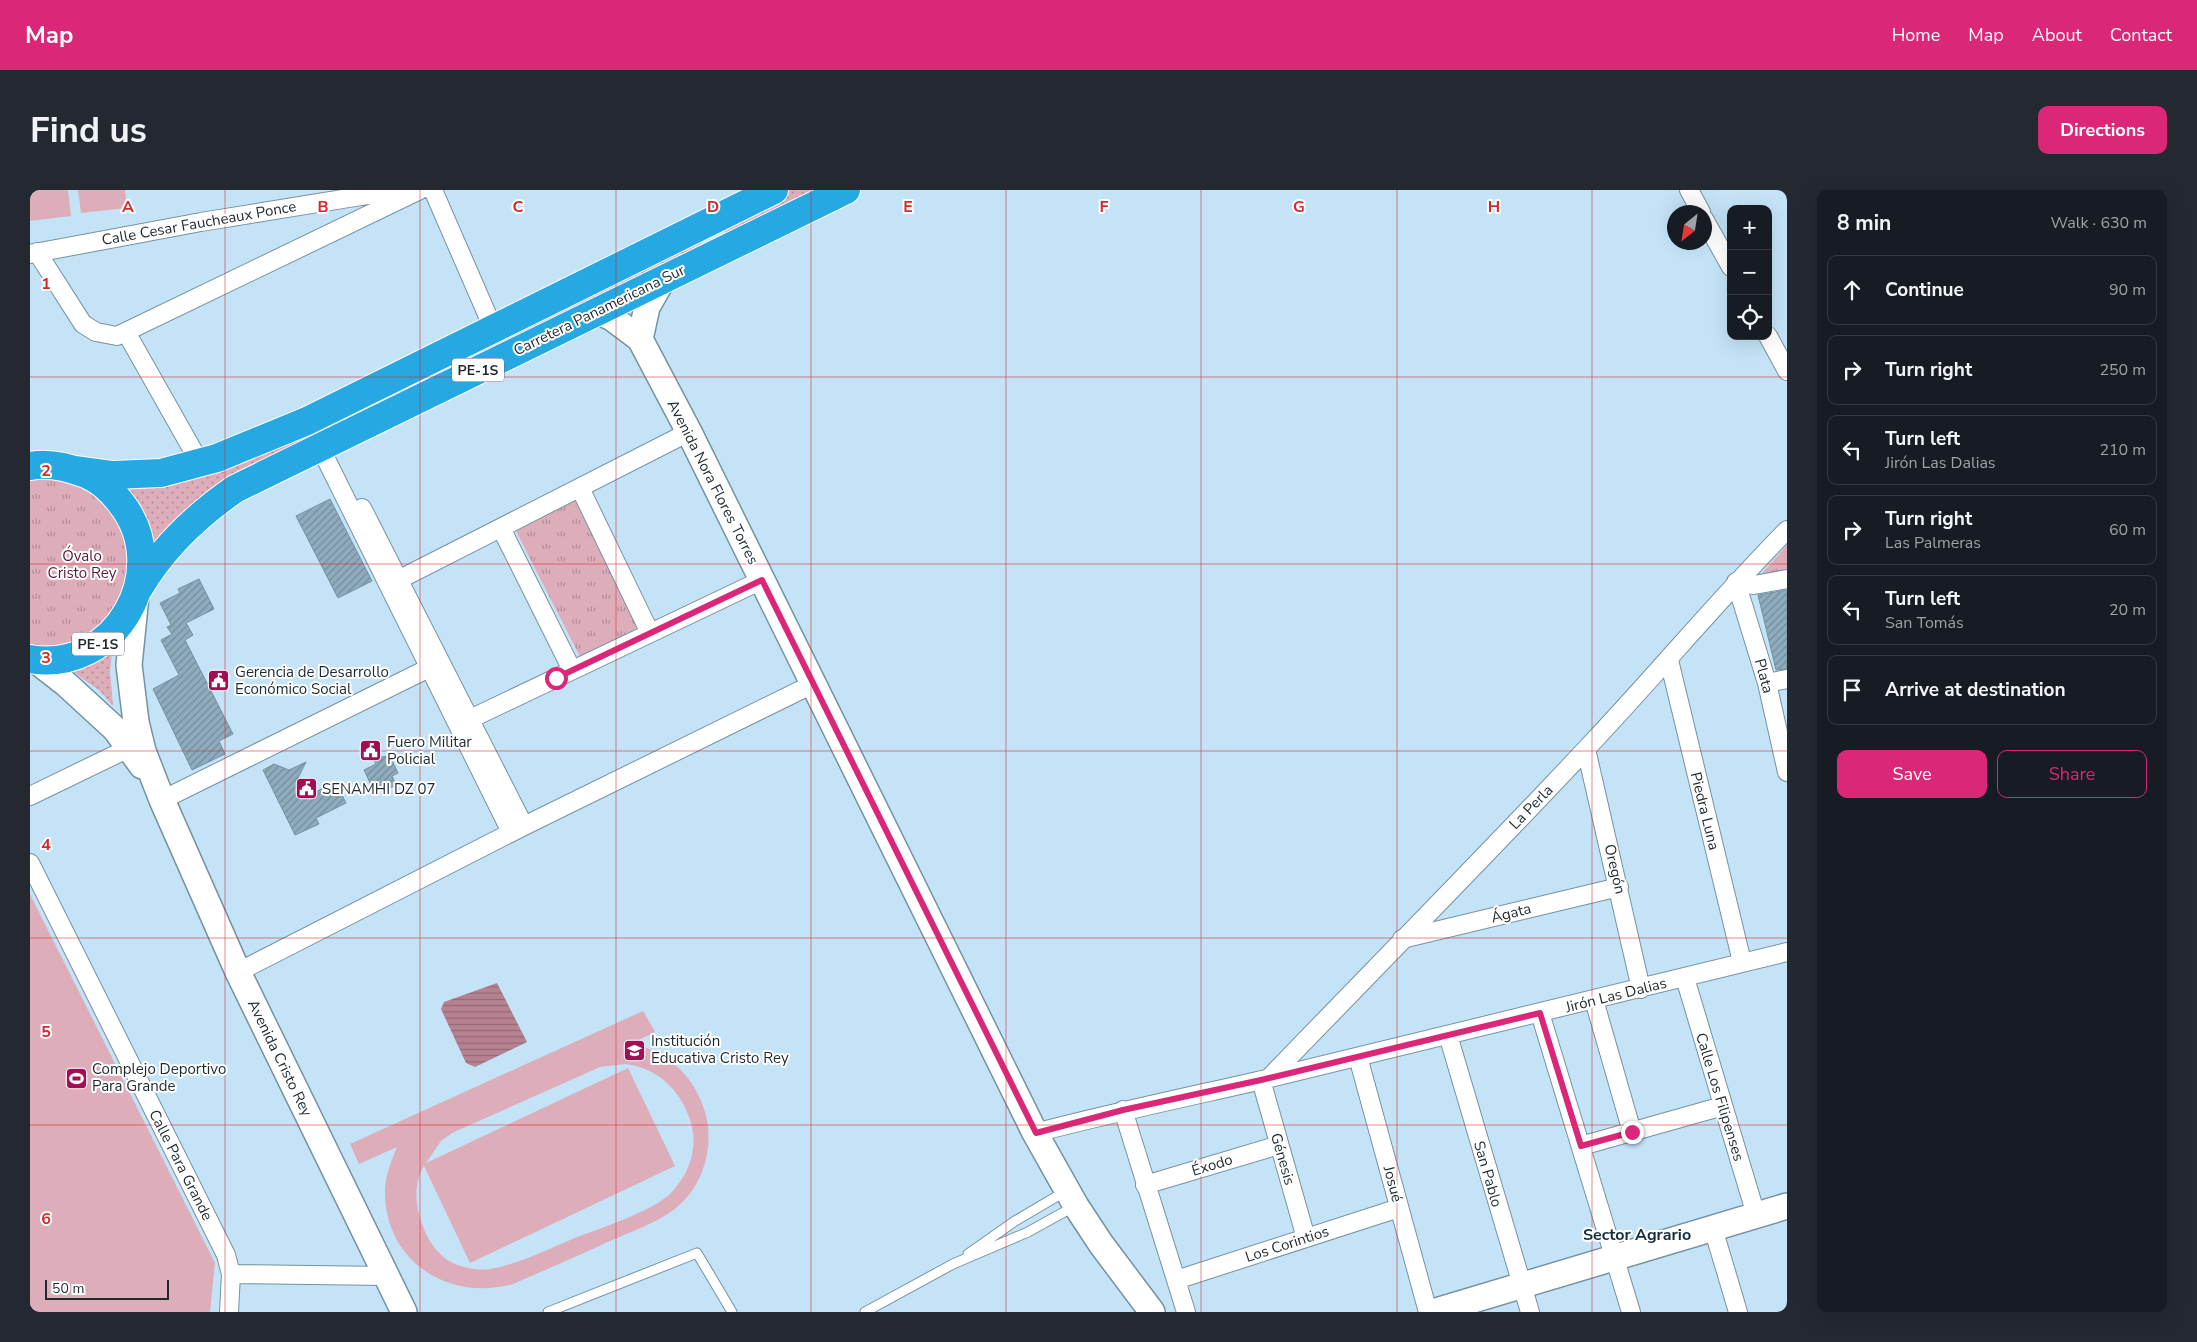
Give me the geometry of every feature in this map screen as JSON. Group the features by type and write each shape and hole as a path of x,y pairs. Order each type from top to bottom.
{"highway":[{"name":"Carretera Panamericana Sur","path":"47,463 113,474 144,474 161,473 200,463 307,421 774,190"},
{"name":"Carretera Panamericana Sur","path":"137,592 148,572 178,535 214,504 235,490 846,190"},
{"path":"707,223 720,251"},
{"name":"PE-1S","path":"32,659 55,659 69,656 96,646 113,632 122,621 137,592 142,564 139,539 126,510 104,486 47,463"}],"street":[{"name":"Calle Cesar Faucheaux Ponce","path":"33,253 201,222 398,190"},
{"path":"33,253 83,324 96,332 108,336 117,336 420,190"},
{"path":"433,190 492,328"},
{"path":"1689,190 1697,205"},
{"path":"1712,233 1727,260"},
{"path":"640,339 647,307 663,279"},
{"name":"Avenida Nora Flores Torres","path":"597,311 612,318 640,339 762,580 1036,1133 1071,1198 1101,1244 1152,1312"},
{"path":"126,332 200,463"},
{"path":"1770,340 1787,371"},
{"path":"400,579 688,432"},
{"path":"324,445 400,579 470,719 518,829"},
{"path":"324,445 429,668 518,829"},
{"path":"580,488 650,633"},
{"path":"500,528 572,670"},
{"name":"La Perla","path":"1264,1079 1586,749 1669,660 1736,582 1787,530"},
{"path":"1736,582 1754,585 1787,579"},
{"path":"470,719 762,580"},
{"name":"Plata","path":"1736,582 1767,683 1787,772"},
{"name":"Avenida Cristo Rey","path":"137,592 129,665 132,694 144,751 162,800 238,972 404,1312"},
{"name":"Avenida Cristo Rey","path":"32,659 95,710 115,729 162,800"},
{"name":"Piedra Luna","path":"1669,660 1742,962"},
{"path":"162,800 429,668"},
{"path":"1767,683 1787,678"},
{"path":"238,972 518,829 813,684"},
{"path":"30,796 129,748"},
{"name":"Oregón","path":"1586,749 1641,989"},
{"name":"Calle Para Grande","path":"30,863 226,1255 231,1274 229,1312"},
{"name":"Ágata","path":"1402,939 1619,887"},
{"name":"Jirón Las Dalias","path":"1036,1133 1123,1110 1264,1079 1641,989 1742,962 1786,955"},
{"name":"Calle Los Filipenses","path":"1685,978 1756,1215"},
{"path":"1594,1000 1632,1132"},
{"path":"1540,1013 1631,1312"},
{"name":"San Pablo","path":"1448,1035 1530,1312"},
{"name":"Josué","path":"1358,1057 1428,1312"},
{"name":"Génesis","path":"1264,1079 1279,1145 1306,1238"},
{"path":"1581,1146 1722,1106"},
{"path":"1123,1110 1186,1312"},
{"name":"Éxodo","path":"1145,1185 1279,1145"},
{"path":"1433,1312 1787,1206"},
{"name":"Los Corintios","path":"1176,1280 1399,1208"},
{"path":"1713,1228 1738,1312"},
{"path":"231,1274 387,1276"}],"lane":[{"path":"953,1264 1015,1221 1071,1198"},
{"path":"865,1312 953,1264 1028,1232 1071,1198"},
{"path":"548,1312 697,1253 732,1312"}],"green space":[{"path":"30,190 68,190 71,216 30,221"},
{"path":"78,190 125,190 127,208 81,213"},
{"path":"787,190 825,190 728,236 724,231 722,225"},
{"path":"703,241 699,246 245,470 153,555 123,483 140,485"},
{"name":"Óvalo Cristo Rey","path":"30,473 73,476 125,522 130,591 85,642 30,650"},
{"path":"576,499 639,627 580,657 516,531"},
{"path":"1787,545 1787,572 1763,578 1763,572"},
{"path":"112,652 110,672 113,706 100,691 72,671"},
{"name":"Complejo Deportivo Para Grande","path":"30,894 215,1263 210,1312 30,1312"},
{"path":"643,1011 655,1032 633,1043 666,1058 692,1083 703,1106 709,1135 705,1164 700,1178 683,1202 672,1211 642,1228 513,1284 489,1288 466,1287 444,1281 425,1271 408,1256 396,1238 388,1217 385,1192 387,1175 397,1147 359,1164 350,1144","holes":["625,1064 654,1073 670,1086 682,1102 691,1123 694,1144 692,1154 685,1174 672,1192 638,1213 505,1266 489,1269 472,1269 460,1266 444,1258 438,1252 424,1230 418,1207 416,1193 418,1179 424,1166 470,1263 675,1166 628,1068 426,1163 441,1141 452,1133 600,1067"]}],"shaded area":[{"path":"497,983 527,1042 475,1067 466,1063 441,1009 444,1002"}],"building":[{"path":"330,499 372,581 338,598 296,516"},
{"path":"199,579 214,609 186,623 193,635 185,640 233,734 219,741 225,754 192,770 153,689 179,675 161,640 172,634 167,627 171,625 160,603 180,593 178,589"},
{"path":"1787,590 1787,669 1776,670 1758,595"},
{"path":"390,756 398,773 392,776 396,785 382,792 378,784 372,787 364,770 376,764 373,758"},
{"path":"306,762 298,778 310,796 324,787 332,790 338,787 346,803 316,818 319,824 295,835 263,770 274,764 289,770"}],"place":[{"name":"Gerencia de Desarrollo Económico Social","path":"219,681"},
{"name":"Fuero Militar Policial","path":"371,751"},
{"name":"SENAMHI DZ 07","path":"306,789"},
{"name":"Institución Educativa Cristo Rey","path":"635,1050"},
{"name":"Complejo Deportivo Para Grande","path":"76,1078"}],"district":[{"name":"Sector Agrario","path":"1637,1235"}],"route":[{"path":"556,678 762,580 1036,1133 1123,1110 1261,1080 1540,1013 1581,1146 1632,1132"}]}
